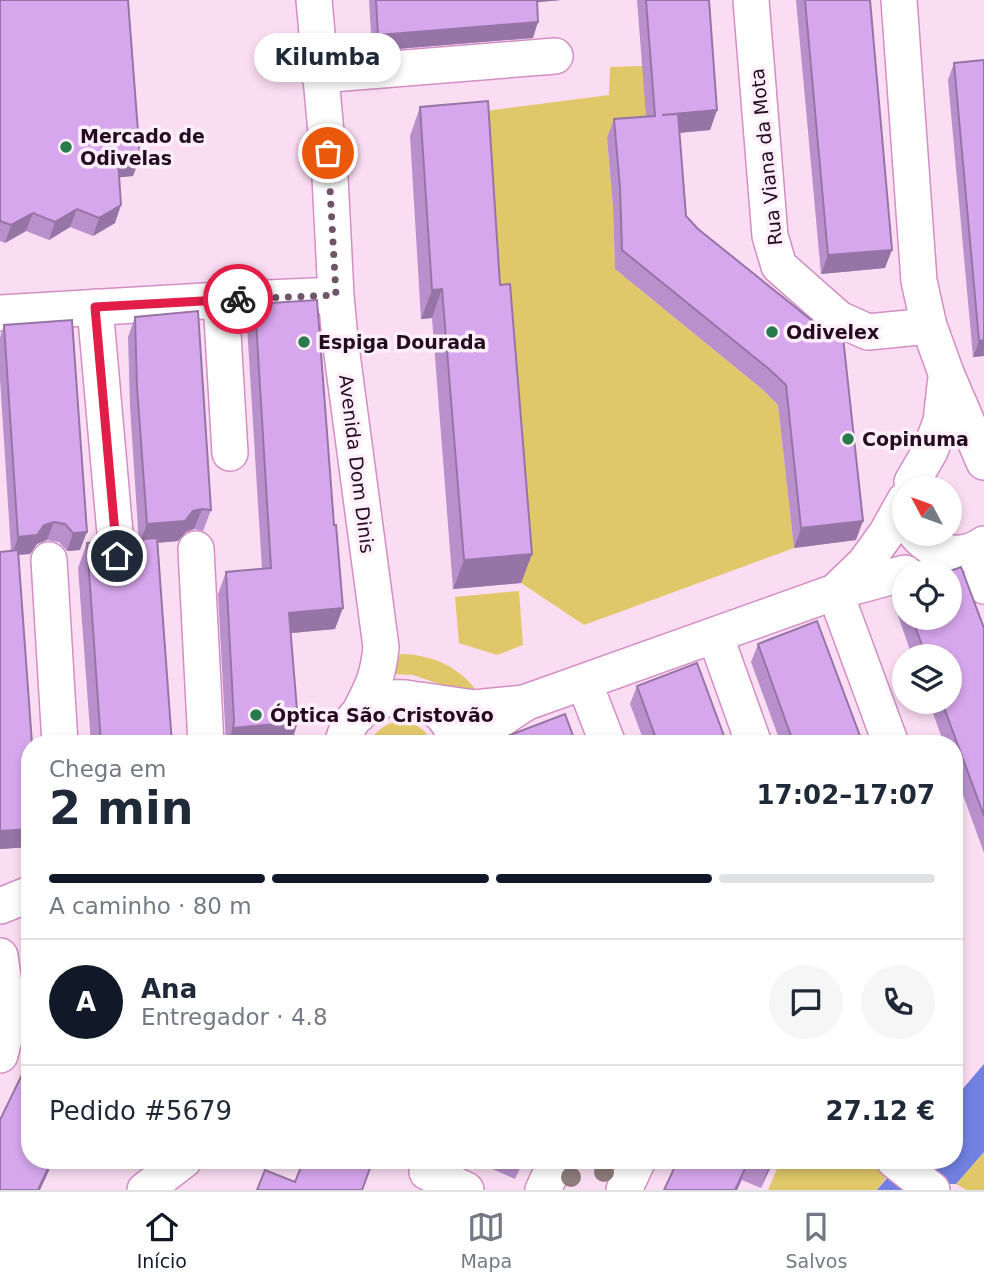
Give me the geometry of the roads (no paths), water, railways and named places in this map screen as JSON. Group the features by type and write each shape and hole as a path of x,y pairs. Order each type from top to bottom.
{"street":[{"name":"Avenida Dom Dinis","path":"314,0 330,177 336,295 381,647 374,684 345,733"},
{"name":"Rua Viana da Mota","path":"751,0 770,236 779,266 839,319 868,332 929,326"},
{"path":"899,0 919,281 929,326 984,464"},
{"path":"319,75 555,56"},
{"path":"0,313 221,299 336,295"},
{"path":"221,299 230,453"},
{"path":"95,307 117,556"},
{"path":"917,476 930,452 941,421 946,373"},
{"path":"917,476 920,470 945,457 959,456 984,464"},
{"path":"835,592 865,563 892,523"},
{"path":"928,546 940,551 972,548"},
{"path":"940,560 972,548"},
{"path":"972,548 984,586"},
{"path":"196,549 206,735"},
{"path":"49,560 59,735"},
{"path":"345,733 373,703 393,698 411,698 474,708 527,702 835,592 892,577"},
{"path":"835,592 888,735"},
{"path":"715,635 751,735"},
{"path":"584,682 605,735"},
{"path":"411,698 427,704 441,714 454,735"},
{"path":"482,735 499,719 527,702"},
{"path":"0,906 21,898"},
{"path":"0,956 9,1019 0,1055"},
{"path":"151,1188 173,1169"},
{"path":"428,1169 427,1172 466,1190"},
{"path":"542,1190 552,1169"},
{"path":"624,1190 634,1169"},
{"path":"905,1169 932,1190"}],"water":[{"path":"984,1064 984,1152 956,1184 946,1184 941,1190 877,1190 894,1169 963,1169 963,1088"}],"place":[{"name":"Mercado de Odivelas","path":"66,147"},
{"name":"Kilumba","path":"328,153"},
{"name":"Odivelex","path":"772,332"},
{"name":"Espiga Dourada","path":"304,342"},
{"name":"Copinuma","path":"848,439"},
{"name":"Óptica São Cristovão","path":"256,715"}]}
